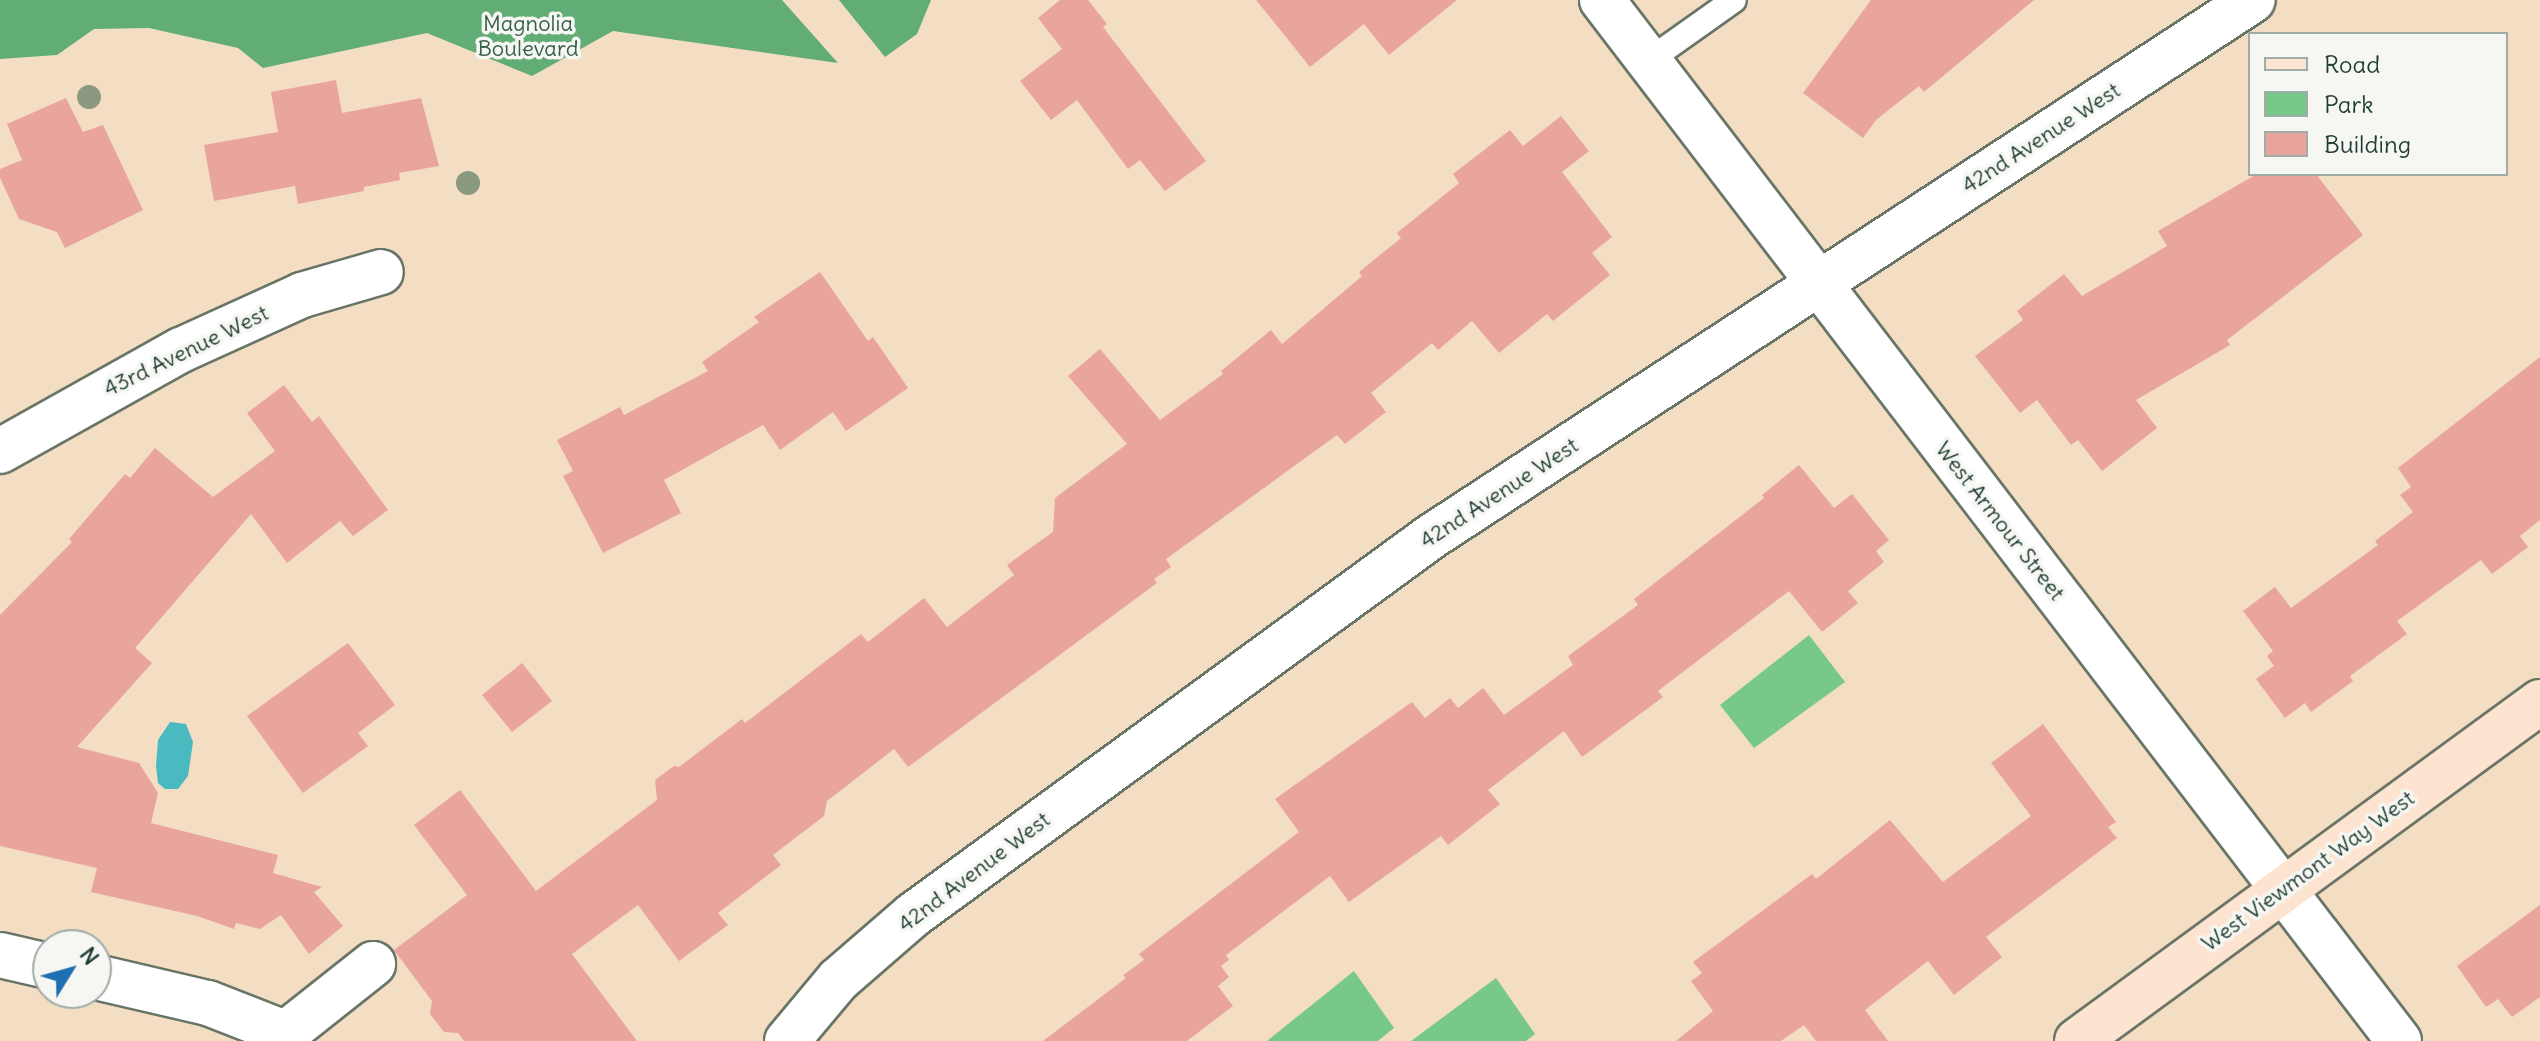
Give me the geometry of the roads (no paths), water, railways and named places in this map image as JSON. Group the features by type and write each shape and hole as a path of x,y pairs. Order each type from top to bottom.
{"street":[{"name":"West Armour Street","path":"1602,0 2399,1041"},
{"name":"42nd Avenue West","path":"787,1041 838,980 913,915 1432,536 2253,0"},
{"name":"43rd Avenue West","path":"0,451 181,350 302,295 381,272"},
{"name":"West Viewmont Way West","path":"2077,1041 2540,702"},
{"path":"0,955 32,962"},
{"path":"112,981 208,1003 280,1037 373,964"}],"lane":[{"path":"1648,61 1734,0"}],"water":[{"path":"170,722 186,724 193,742 188,776 178,789 165,789 158,783 158,740"}],"park label":[{"name":"Magnolia Boulevard","path":"528,36"}]}
